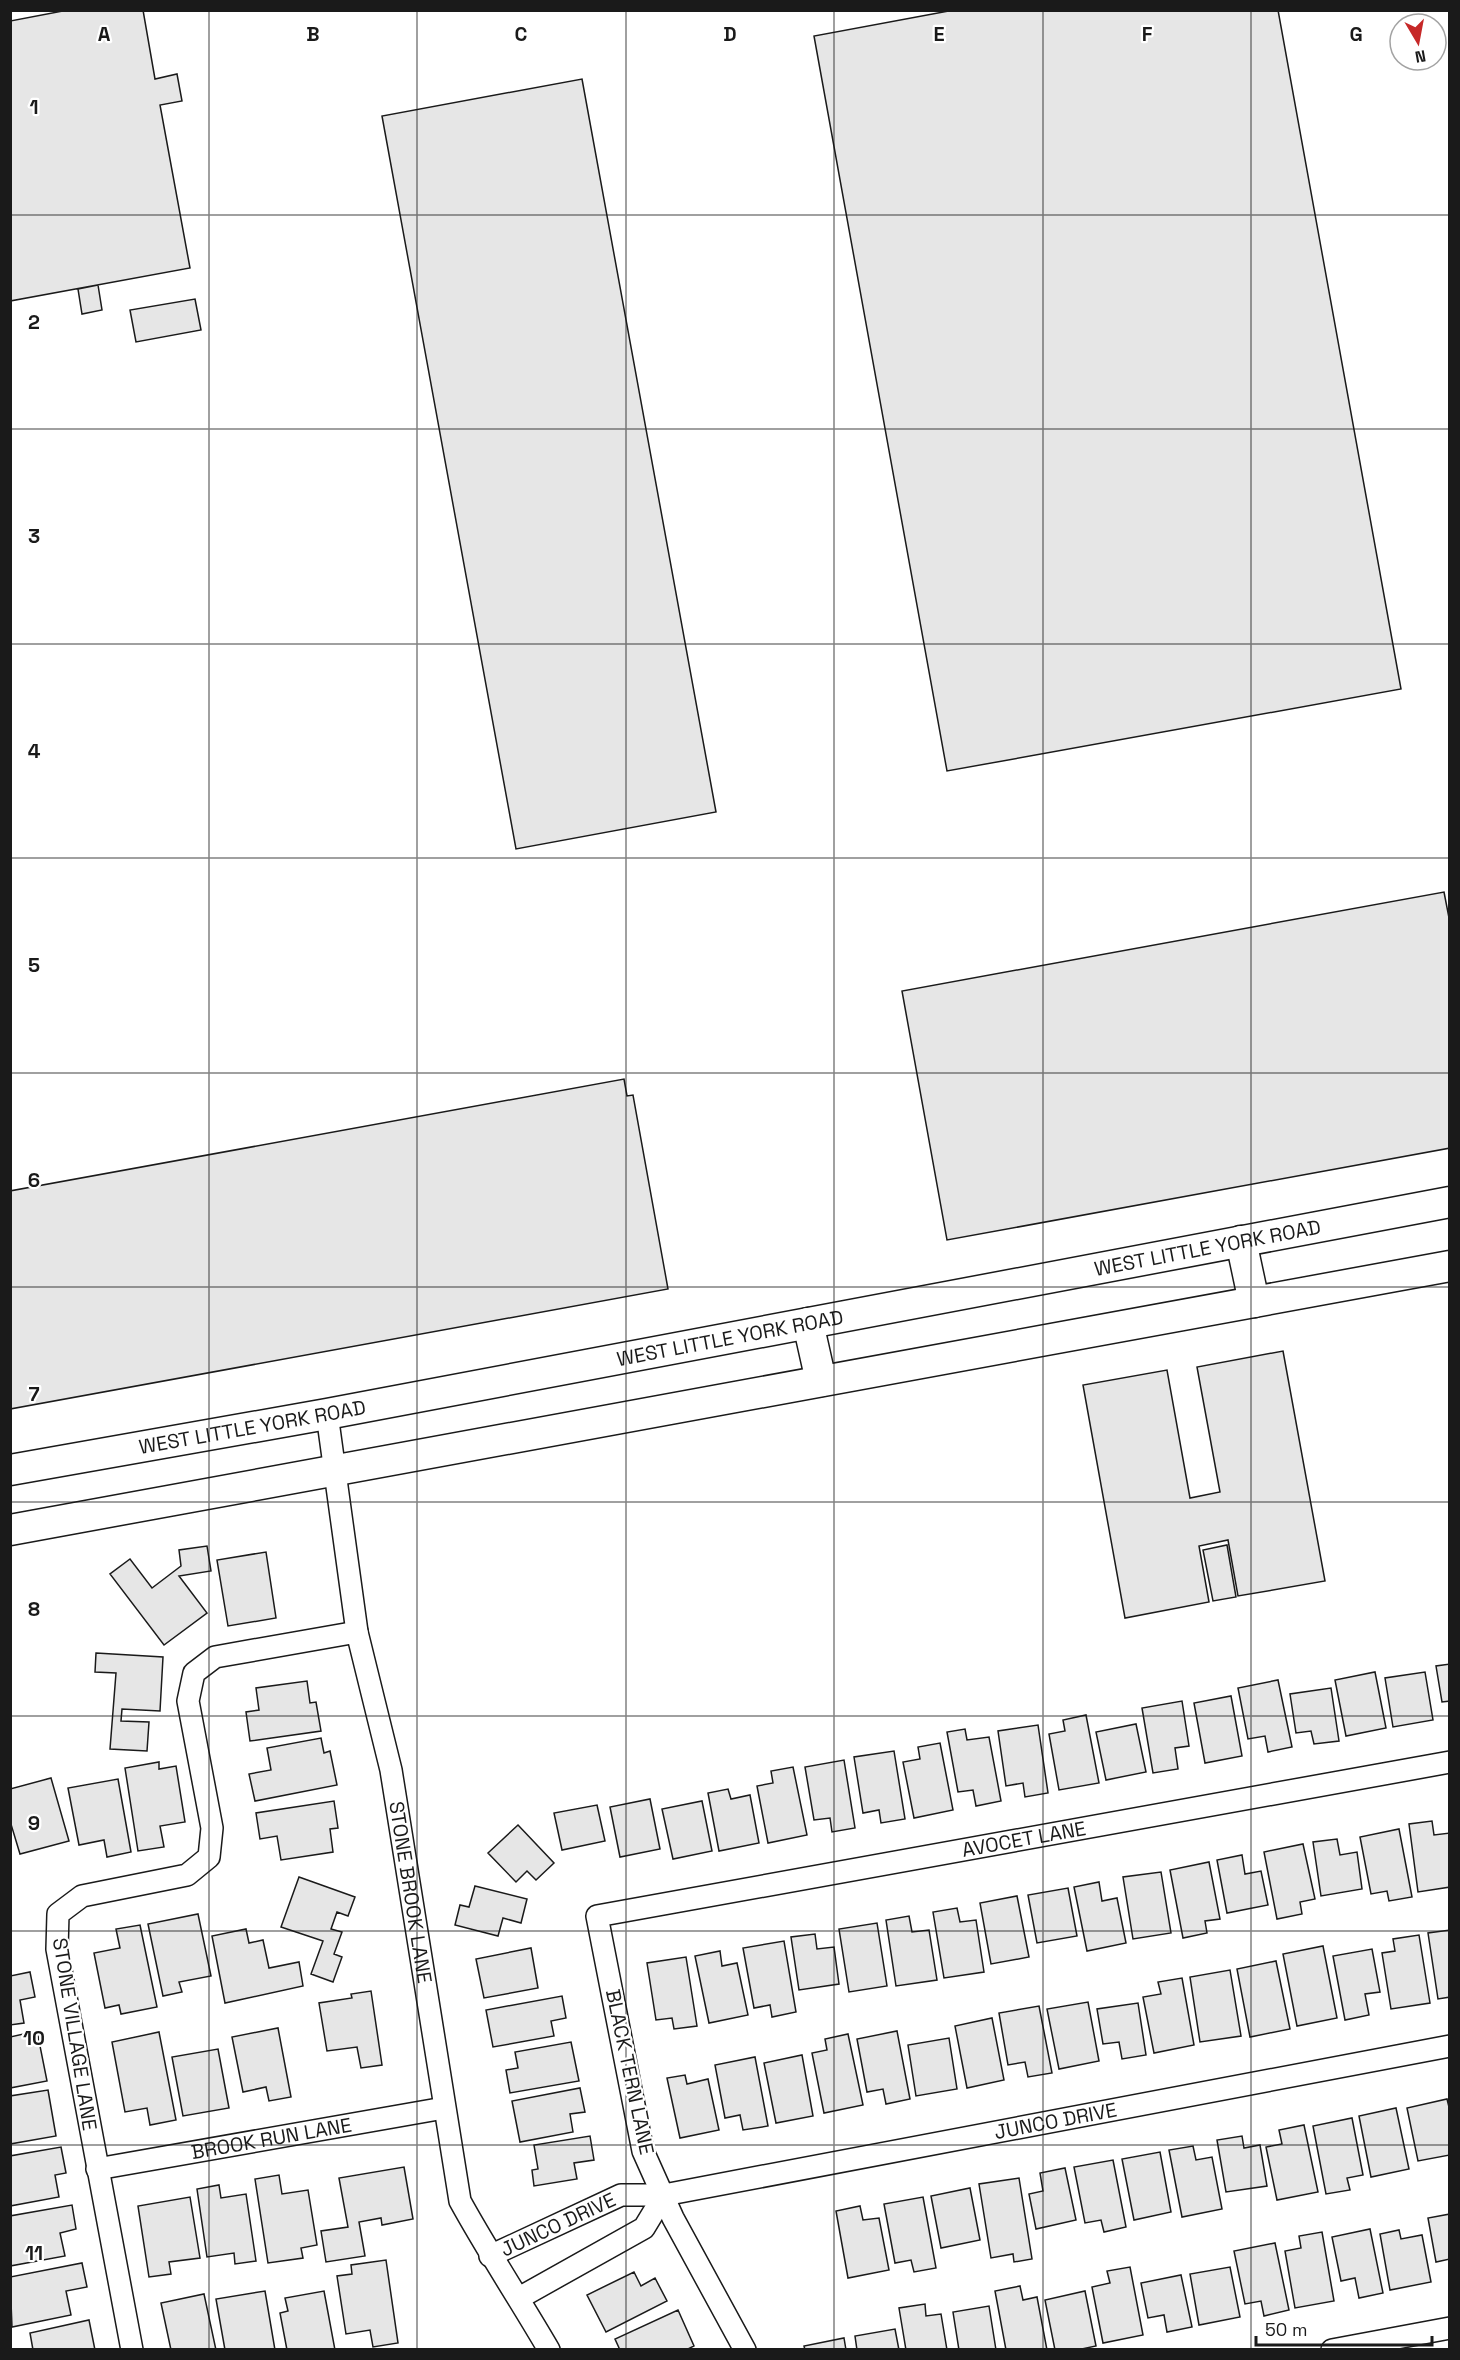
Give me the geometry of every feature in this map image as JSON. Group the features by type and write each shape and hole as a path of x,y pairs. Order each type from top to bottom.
{"main road":[{"name":"WEST LITTLE YORK ROAD","path":"10,1470 327,1414 1449,1202"},
{"path":"1241,1241 1254,1302"},
{"path":"10,1530 1449,1266"},
{"path":"808,1323 821,1382"}],"street":[{"name":"STONE BROOK LANE","path":"327,1414 357,1632 391,1770 460,2201 490,2256 519,2298 549,2349"},
{"name":"STONE VILLAGE LANE","path":"132,2349 57,1949 58,1914 82,1896 187,1875 209,1857 212,1828 188,1701 194,1673 214,1657 357,1632"},
{"name":"AVOCET LANE","path":"597,1916 1449,1762"},
{"name":"BLACK TERN LANE","path":"597,1916 643,2151 673,2218 745,2349"},
{"name":"JUNCO DRIVE","path":"490,2256 621,2195 664,2195 1449,2046"},
{"name":"BROOK RUN LANE","path":"97,2169 444,2108"},
{"name":"JUNCO DRIVE","path":"519,2298 644,2228 664,2195"},
{"path":"1332,2349 1449,2328"}],"building":[{"path":"68,10 143,10 155,79 177,74 182,101 160,105 190,268 10,301 10,21"},
{"path":"954,10 1278,10 1401,689 947,771 814,36"},
{"path":"582,79 716,812 516,849 382,116"},
{"path":"98,285 102,310 82,314 78,289"},
{"path":"195,299 201,330 136,342 130,310"},
{"path":"1444,892 1450,923 1450,1148 947,1240 902,991"},
{"path":"624,1079 627,1096 633,1095 668,1289 10,1409 10,1191"},
{"path":"1283,1351 1325,1581 1238,1596 1228,1540 1199,1546 1209,1602 1125,1618 1083,1385 1167,1370 1190,1498 1220,1492 1197,1367"},
{"path":"1227,1545 1236,1597 1213,1601 1203,1550"},
{"path":"207,1546 211,1571 179,1576 207,1613 164,1645 110,1574 130,1559 152,1588 181,1566 179,1550"},
{"path":"266,1552 276,1618 228,1626 217,1560"},
{"path":"96,1653 163,1657 160,1711 122,1709 121,1721 149,1722 147,1751 110,1749 116,1673 95,1672"},
{"path":"1450,1664 1450,1701 1442,1702 1436,1666"},
{"path":"1375,1672 1386,1728 1346,1736 1335,1680"},
{"path":"1425,1672 1433,1720 1393,1727 1385,1678"},
{"path":"1278,1680 1292,1747 1268,1752 1265,1736 1248,1739 1238,1688"},
{"path":"307,1681 310,1703 316,1702 321,1731 250,1741 246,1712 259,1710 256,1688"},
{"path":"1331,1688 1339,1741 1314,1744 1311,1731 1296,1733 1290,1694"},
{"path":"1231,1696 1242,1756 1205,1763 1194,1703"},
{"path":"1182,1701 1189,1746 1175,1748 1178,1769 1153,1773 1142,1708"},
{"path":"1086,1715 1099,1783 1059,1790 1049,1734 1065,1731 1063,1720"},
{"path":"1136,1724 1146,1772 1106,1780 1096,1732"},
{"path":"1038,1725 1048,1793 1025,1797 1023,1783 1006,1786 998,1731"},
{"path":"965,1729 967,1740 989,1737 1001,1801 976,1806 973,1790 958,1792 947,1732"},
{"path":"321,1738 324,1753 330,1751 337,1785 255,1801 249,1774 271,1770 267,1748"},
{"path":"940,1743 953,1810 914,1818 903,1762 920,1759 918,1747"},
{"path":"894,1751 905,1819 881,1823 879,1810 863,1813 854,1757"},
{"path":"844,1760 855,1828 832,1832 830,1818 814,1820 805,1767"},
{"path":"159,1762 159,1769 176,1766 185,1822 160,1826 164,1847 138,1851 125,1768"},
{"path":"793,1767 807,1835 768,1843 757,1786 773,1783 771,1771"},
{"path":"51,1778 69,1841 20,1854 10,1821 10,1789"},
{"path":"118,1779 131,1852 107,1857 104,1840 79,1845 68,1788"},
{"path":"728,1789 731,1799 750,1795 759,1843 719,1851 708,1793"},
{"path":"650,1799 660,1849 620,1857 610,1807"},
{"path":"334,1801 338,1828 330,1829 333,1852 281,1860 277,1836 260,1839 256,1813"},
{"path":"702,1801 712,1851 673,1859 662,1809"},
{"path":"597,1805 605,1841 562,1850 554,1813"},
{"path":"1432,1821 1434,1835 1450,1833 1450,1887 1418,1892 1409,1824"},
{"path":"518,1825 554,1863 536,1880 527,1871 516,1882 488,1853"},
{"path":"1399,1829 1412,1897 1389,1901 1387,1891 1371,1894 1360,1837"},
{"path":"1337,1839 1340,1855 1357,1852 1362,1889 1321,1896 1313,1842"},
{"path":"1303,1844 1315,1899 1300,1902 1302,1914 1277,1919 1264,1852"},
{"path":"1242,1855 1245,1874 1261,1871 1268,1905 1227,1913 1217,1860"},
{"path":"1209,1862 1220,1919 1205,1921 1207,1933 1183,1938 1170,1870"},
{"path":"1161,1872 1171,1933 1133,1939 1123,1877"},
{"path":"299,1877 355,1897 348,1916 337,1912 331,1929 342,1932 334,1954 342,1957 333,1982 311,1974 323,1941 281,1927"},
{"path":"1099,1882 1102,1901 1117,1898 1126,1943 1087,1951 1074,1887"},
{"path":"475,1886 527,1899 521,1923 503,1918 498,1936 455,1925 460,1905 469,1907"},
{"path":"1068,1888 1077,1936 1037,1943 1028,1895"},
{"path":"1017,1896 1029,1957 991,1964 980,1903"},
{"path":"957,1908 960,1922 976,1920 984,1972 944,1978 933,1912"},
{"path":"198,1914 211,1976 179,1982 182,1992 163,1996 148,1924"},
{"path":"909,1916 912,1932 929,1930 937,1980 896,1986 886,1920"},
{"path":"877,1923 887,1986 849,1992 839,1929"},
{"path":"140,1925 157,2007 121,2014 119,2005 105,2008 94,1953 120,1948 116,1929"},
{"path":"246,1929 249,1943 263,1940 269,1968 299,1962 303,1986 225,2003 212,1936"},
{"path":"1450,1930 1450,1997 1438,1999 1428,1933"},
{"path":"815,1934 817,1949 834,1947 839,1984 799,1990 791,1937"},
{"path":"1419,1935 1430,2003 1391,2009 1382,1953 1395,1951 1393,1939"},
{"path":"784,1941 796,2012 772,2017 770,2005 754,2008 743,1948"},
{"path":"1323,1946 1337,2018 1297,2026 1283,1954"},
{"path":"531,1948 538,1988 484,1998 476,1959"},
{"path":"1372,1949 1380,1992 1365,1994 1369,2015 1345,2020 1333,1956"},
{"path":"720,1951 722,1966 737,1963 748,2015 709,2023 695,1956"},
{"path":"686,1957 697,2026 674,2029 672,2018 656,2020 647,1963"},
{"path":"1276,1961 1290,2029 1250,2037 1237,1969"},
{"path":"1230,1970 1241,2036 1200,2042 1190,1977"},
{"path":"30,1972 35,1997 20,2000 24,2023 10,2025 10,1976"},
{"path":"1182,1978 1194,2045 1154,2053 1143,1997 1161,1994 1158,1982"},
{"path":"371,1991 382,2065 361,2068 357,2047 327,2051 319,2003 352,1998 351,1994"},
{"path":"562,1996 566,2018 551,2021 554,2036 493,2047 486,2010"},
{"path":"1088,2002 1099,2061 1059,2069 1047,2009"},
{"path":"1138,2003 1146,2055 1122,2059 1119,2042 1103,2044 1097,2009"},
{"path":"1039,2006 1052,2073 1028,2077 1025,2062 1008,2065 999,2013"},
{"path":"992,2018 1004,2080 967,2088 955,2026"},
{"path":"278,2028 291,2097 269,2101 266,2087 243,2092 232,2037"},
{"path":"37,2031 47,2081 10,2088 10,2037"},
{"path":"897,2031 910,2099 886,2104 883,2089 867,2092 857,2039"},
{"path":"159,2032 176,2120 150,2125 147,2108 125,2112 112,2042"},
{"path":"848,2034 863,2105 824,2113 812,2053 827,2050 825,2039"},
{"path":"949,2038 957,2089 916,2096 908,2045"},
{"path":"571,2042 579,2081 510,2093 506,2070 518,2068 515,2052"},
{"path":"218,2049 229,2108 183,2116 172,2057"},
{"path":"802,2055 813,2116 776,2123 764,2063"},
{"path":"755,2057 768,2126 743,2130 740,2115 725,2118 715,2065"},
{"path":"685,2075 687,2084 708,2079 719,2130 680,2138 667,2078"},
{"path":"580,2088 585,2112 570,2114 573,2132 520,2142 512,2101"},
{"path":"48,2090 56,2136 10,2144 10,2096"},
{"path":"1447,2099 1450,2111 1450,2155 1418,2161 1407,2108"},
{"path":"1396,2108 1409,2169 1371,2177 1359,2116"},
{"path":"1352,2118 1363,2175 1347,2178 1350,2190 1326,2194 1313,2126"},
{"path":"1304,2125 1318,2192 1277,2200 1266,2147 1282,2144 1279,2130"},
{"path":"590,2136 594,2160 574,2163 577,2179 534,2186 532,2170 538,2169 534,2145"},
{"path":"1242,2136 1244,2148 1260,2145 1267,2186 1226,2192 1217,2140"},
{"path":"1193,2146 1196,2160 1212,2157 1222,2209 1182,2217 1169,2150"},
{"path":"61,2147 66,2173 55,2175 59,2197 10,2206 10,2156"},
{"path":"1160,2152 1171,2212 1134,2220 1122,2159"},
{"path":"1113,2160 1126,2227 1104,2232 1101,2220 1085,2223 1074,2167"},
{"path":"404,2167 413,2219 382,2225 381,2218 359,2222 365,2256 326,2262 321,2231 348,2227 339,2178"},
{"path":"1065,2168 1076,2220 1036,2229 1029,2194 1043,2191 1040,2173"},
{"path":"279,2175 282,2194 308,2190 317,2245 301,2248 303,2258 268,2263 255,2179"},
{"path":"1019,2178 1032,2259 1014,2262 1013,2254 991,2258 979,2184"},
{"path":"219,2185 221,2198 246,2194 256,2261 235,2264 234,2253 207,2257 197,2189"},
{"path":"970,2188 980,2240 941,2248 931,2196"},
{"path":"190,2197 200,2258 169,2262 171,2274 149,2277 138,2206"},
{"path":"923,2197 936,2268 914,2272 911,2260 895,2263 884,2204"},
{"path":"72,2205 76,2229 60,2233 65,2256 10,2266 10,2216"},
{"path":"860,2206 863,2220 879,2218 889,2270 848,2278 836,2211"},
{"path":"1450,2214 1450,2259 1436,2262 1428,2218"},
{"path":"1370,2229 1383,2293 1359,2298 1355,2278 1341,2281 1332,2237"},
{"path":"1399,2230 1401,2239 1422,2235 1431,2282 1390,2290 1380,2234"},
{"path":"1322,2232 1334,2301 1295,2308 1285,2251 1301,2248 1299,2236"},
{"path":"1275,2243 1289,2310 1264,2316 1261,2301 1245,2304 1234,2251"},
{"path":"386,2260 398,2343 373,2347 370,2330 346,2334 337,2276 352,2274 351,2265"},
{"path":"82,2263 87,2287 66,2291 71,2315 12,2327 10,2277"},
{"path":"1130,2267 1143,2335 1103,2343 1092,2287 1110,2283 1107,2271"},
{"path":"1230,2267 1240,2317 1199,2325 1190,2274"},
{"path":"634,2272 641,2286 655,2278 667,2301 606,2332 587,2295"},
{"path":"1181,2275 1192,2327 1167,2332 1164,2315 1148,2318 1141,2283"},
{"path":"1020,2286 1023,2300 1037,2297 1047,2350 1006,2350 995,2291"},
{"path":"265,2291 275,2350 225,2350 216,2299"},
{"path":"324,2291 335,2350 287,2350 280,2313 288,2311 285,2298"},
{"path":"1085,2291 1096,2346 1077,2350 1055,2350 1045,2300"},
{"path":"204,2294 216,2350 171,2350 161,2303"},
{"path":"925,2304 926,2316 941,2314 947,2350 906,2350 899,2308"},
{"path":"989,2306 996,2350 959,2350 953,2312"},
{"path":"678,2310 694,2346 686,2350 620,2350 615,2339"},
{"path":"89,2320 95,2350 33,2350 30,2333"},
{"path":"895,2329 899,2350 857,2350 855,2336"},
{"path":"844,2338 846,2350 805,2350 804,2346"}]}
